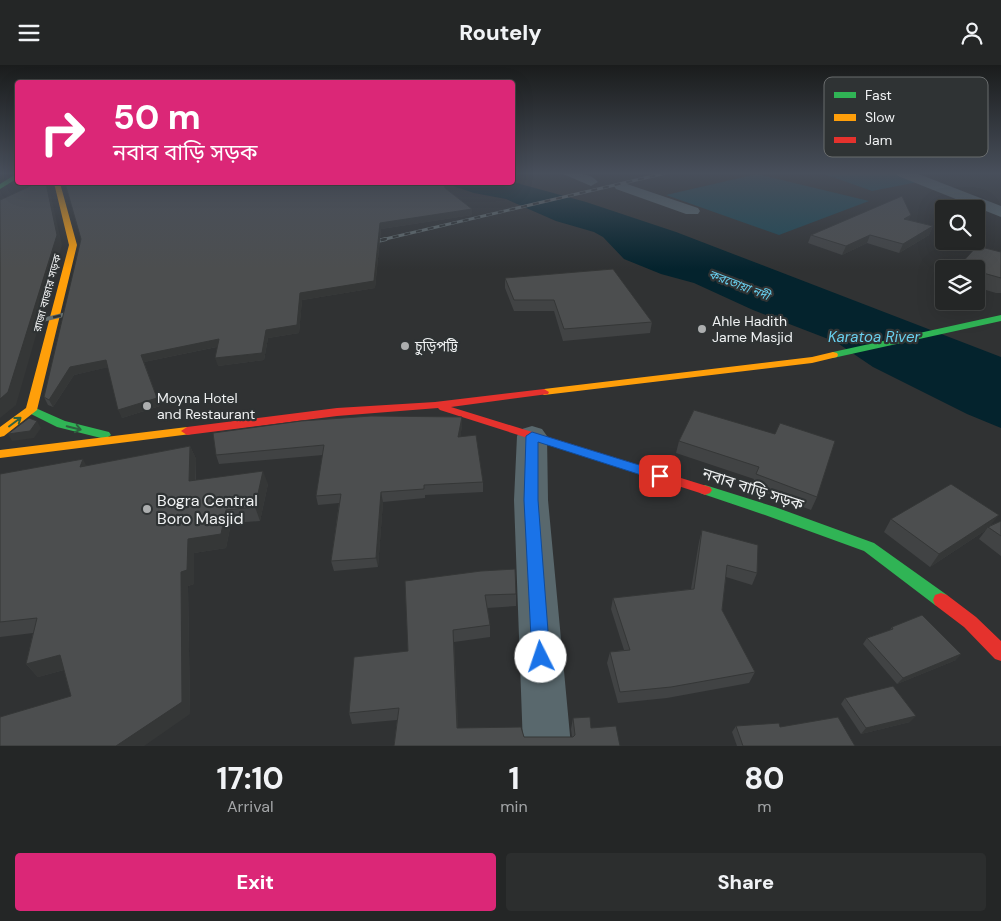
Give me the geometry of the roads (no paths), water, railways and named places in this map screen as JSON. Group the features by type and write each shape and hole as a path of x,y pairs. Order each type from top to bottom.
{"main road":[{"name":"রাজা বাজার সড়ক","path":"31,410 53,317 73,245 63,205"},
{"path":"0,454 337,412 435,405 812,360 1001,318"},
{"name":"নবাব বাড়ি সড়ক","path":"435,405 770,511 870,547 970,622 1001,653"},
{"path":"0,433 31,410 61,424 119,439"}],"street":[{"path":"674,205 692,211"},
{"path":"983,205 1001,212"},
{"path":"532,436 531,500 547,746"}],"water":[{"name":"Karatoa River","path":"519,205 594,205 676,232 1001,357 1001,428 967,414 873,367 836,342 753,310 694,283 661,274 624,259 603,237 594,232 556,221"}],"railway":[{"path":"381,240 531,205"},
{"path":"365,244 386,239"},
{"path":"22,325 75,312"},
{"path":"0,330 27,324"}],"place":[{"name":"Ahle Hadith Jame Masjid","path":"702,329"},
{"name":"চুড়িপট্টি","path":"405,346"},
{"name":"Moyna Hotel and Restaurant","path":"147,406"},
{"name":"Bogra Central Boro Masjid","path":"147,509"}],"water label":[{"name":"করতোয়া নদী","path":"739,285"}]}
